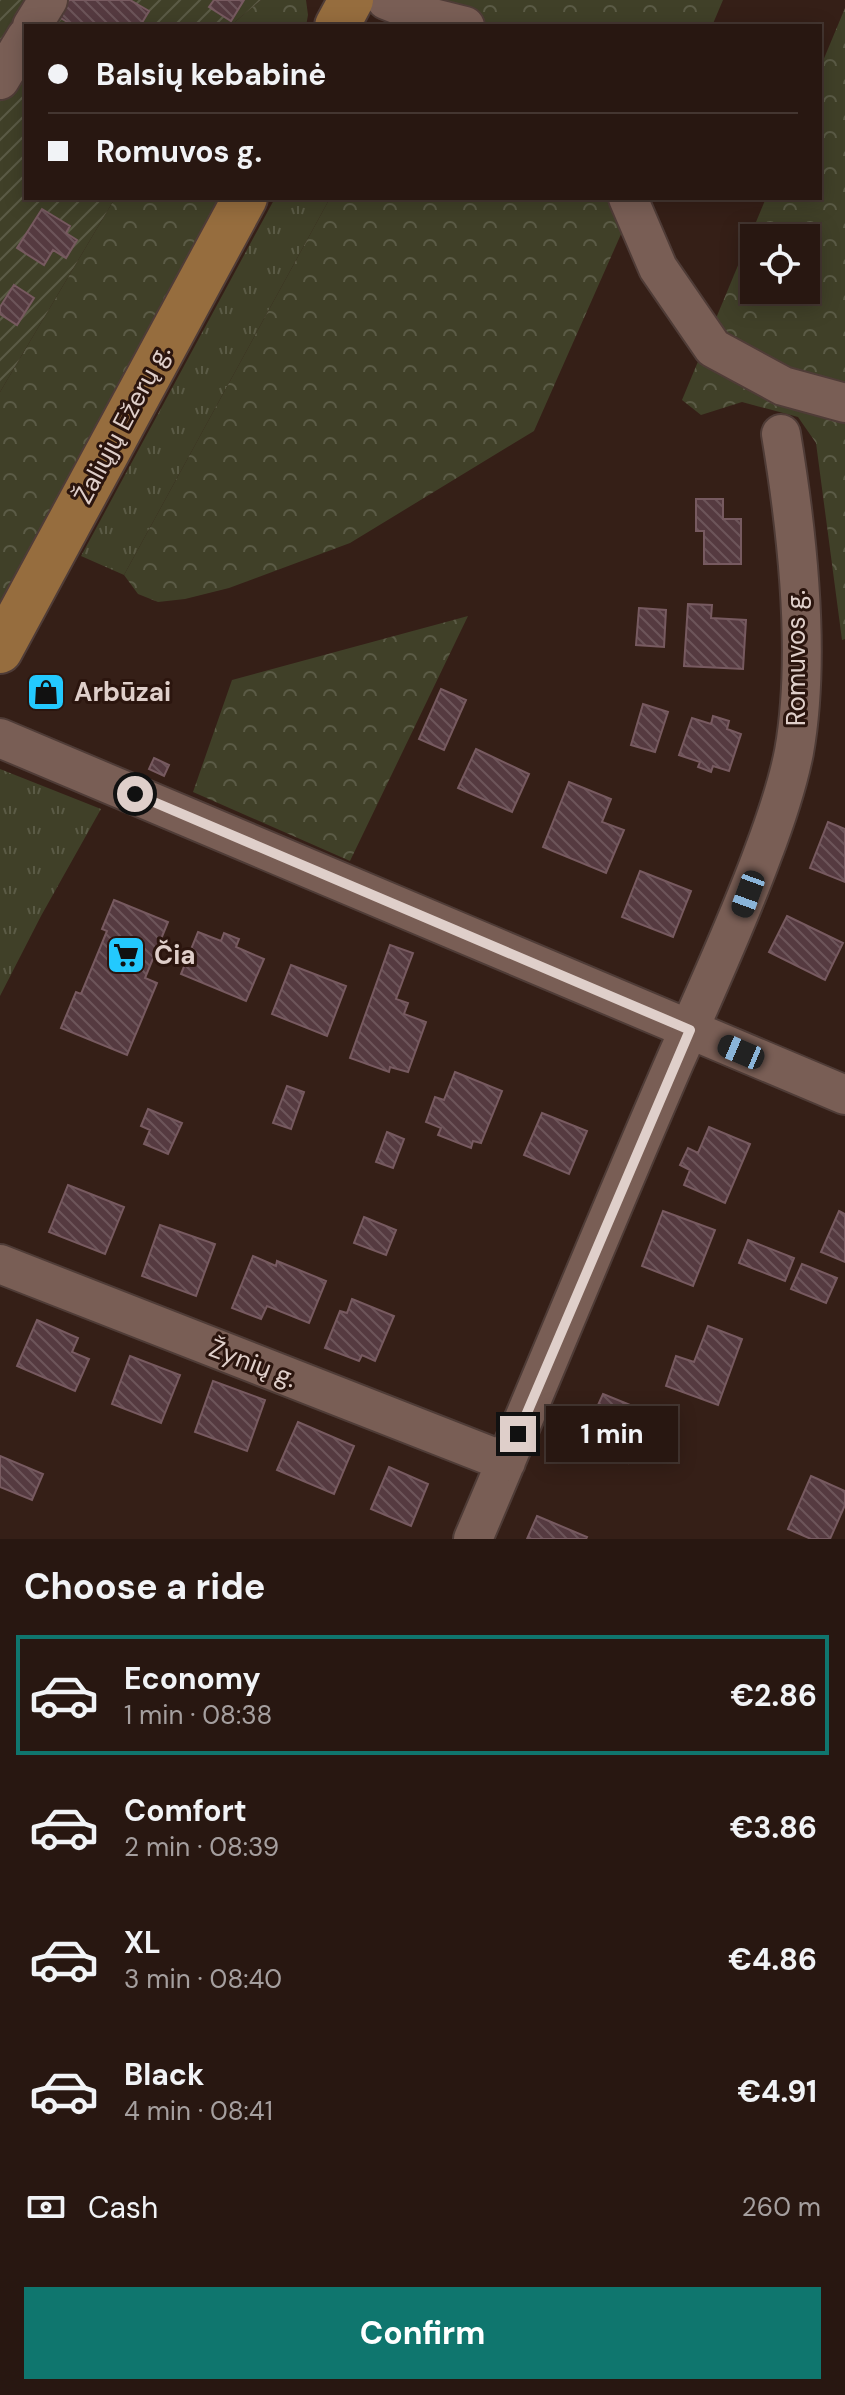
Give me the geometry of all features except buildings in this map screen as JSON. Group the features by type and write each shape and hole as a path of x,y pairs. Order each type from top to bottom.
{"main road":[{"path":"338,24 351,0"},
{"name":"Žaliųjų Ežerų g.","path":"0,651 244,200"}],"street":[{"path":"33,24 48,0"},
{"path":"386,0 457,24"},
{"path":"0,80 24,40"},
{"path":"629,200 658,268 713,348 783,386 845,403"},
{"name":"Romuvos g.","path":"473,1539 739,918 784,795 794,751 800,696 800,633 791,497 781,434"},
{"path":"0,738 845,1095"},
{"name":"Žynių g.","path":"0,1264 506,1462"}],"green space":[{"path":"0,0 261,0 232,24 24,24 24,200 114,200 0,392"},
{"path":"261,0 306,0 306,24 232,24"},
{"path":"438,0 723,0 713,24 425,24"},
{"path":"845,8 845,639 842,640 816,443 798,417 742,402 701,415 682,400 740,261 740,304 820,304 820,224 755,224 765,200 822,200 822,63"},
{"path":"114,200 218,200 0,607 0,392"},
{"path":"274,200 329,200 124,575 81,556"},
{"path":"329,200 636,200 534,431 350,543 229,588 158,602 138,594 124,575"},
{"path":"468,616 350,861 193,792 232,680"},
{"path":"0,769 101,809 0,996"}],"place":[{"name":"Arbūzai","path":"46,692"},
{"name":"Čia","path":"126,955"}],"route":[{"path":"135,794 690,1030 518,1434"}]}
